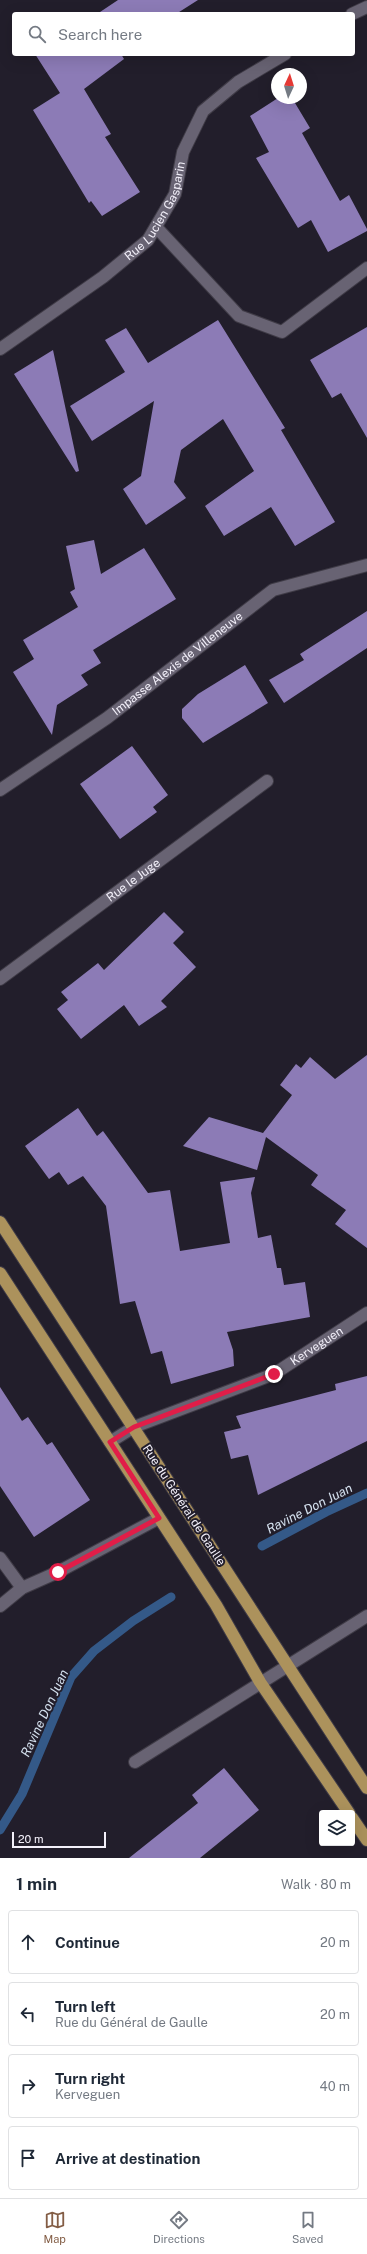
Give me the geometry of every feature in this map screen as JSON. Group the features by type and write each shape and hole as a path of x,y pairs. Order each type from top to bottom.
{"main road":[{"name":"Rue du Général de Gaulle","path":"0,1222 367,1788"},
{"path":"0,1273 216,1604 260,1682 347,1810"},
{"path":"355,1822 367,1840"}],"street":[{"path":"355,13 367,7"},
{"name":"Rue Lucien Gasparin","path":"0,349 103,277 148,240 175,194 183,152 203,112 238,82 282,56"},
{"path":"156,226 239,316 282,332 367,268"},
{"name":"Impasse Alexis de Villeneuve","path":"0,790 107,718 273,590 367,565"},
{"name":"Rue le Juge","path":"0,979 267,781"},
{"name":"Kerveguen","path":"110,1442 134,1427 274,1374 367,1313"},
{"path":"0,1606 22,1588 58,1572 159,1518"},
{"path":"0,1558 22,1588"},
{"path":"134,1762 367,1616"}],"building":[{"path":"118,0 198,0 179,12 100,12"},
{"path":"36,56 122,56 124,59 84,89 111,134 105,137 140,192 102,216 91,201 89,203 33,110 60,93"},
{"path":"271,102 271,104 296,104 310,128 302,133 340,201 349,195 367,231 328,252 311,220 298,228 256,158 269,152 250,116"},
{"path":"218,320 285,428 281,430 335,522 295,546 271,507 224,536 205,506 254,471 223,419 181,450 174,482 186,498 146,525 123,489 141,476 154,401 92,441 70,406 125,372 105,340 126,328 148,363"},
{"path":"367,327 367,438 341,393 332,398 310,360"},
{"path":"53,350 79,471 76,472 14,374"},
{"path":"94,540 101,574 144,548 176,599 93,650 101,663 81,675 88,685 57,705 52,735 13,672 34,659 23,640 78,607 70,592 75,589 66,546"},
{"path":"367,611 367,648 284,703 269,680 304,660 300,654"},
{"path":"245,665 268,703 203,743 182,718 182,709 198,694"},
{"path":"132,746 168,795 153,807 157,812 120,839 80,784"},
{"path":"164,912 184,932 173,943 196,967 161,1001 167,1007 139,1026 124,1005 81,1039 57,1009 68,1000 61,992 98,963 104,970"},
{"path":"367,1055 367,1248 335,1224 346,1210 311,1185 318,1175 266,1137 257,1170 183,1146 209,1117 263,1133 292,1095 280,1085 296,1064 301,1068 310,1057 335,1079"},
{"path":"78,1108 97,1136 103,1131 148,1193 170,1190 180,1251 230,1243 220,1182 255,1177 251,1193 258,1238 271,1235 277,1268 281,1268 284,1285 305,1282 310,1317 227,1332 233,1350 234,1366 171,1384 162,1351 151,1354 135,1301 120,1304 106,1206 83,1176 68,1185 59,1172 49,1179 25,1146"},
{"path":"367,1376 367,1441 258,1495 248,1455 231,1459 224,1432 241,1428 236,1416 336,1390 335,1384"},
{"path":"0,1387 22,1421 28,1417 47,1445 52,1442 90,1500 34,1537 0,1486"},
{"path":"224,1768 259,1810 200,1858 129,1858 198,1803 192,1795"}],"waterway":[{"name":"Ravine Don Juan","path":"262,1546 326,1512 367,1493"},
{"name":"Ravine Don Juan","path":"0,1830 22,1794 71,1677 94,1651 133,1621 171,1597"}],"route":[{"path":"58,1572 159,1518 110,1442 134,1427 274,1374"}]}
